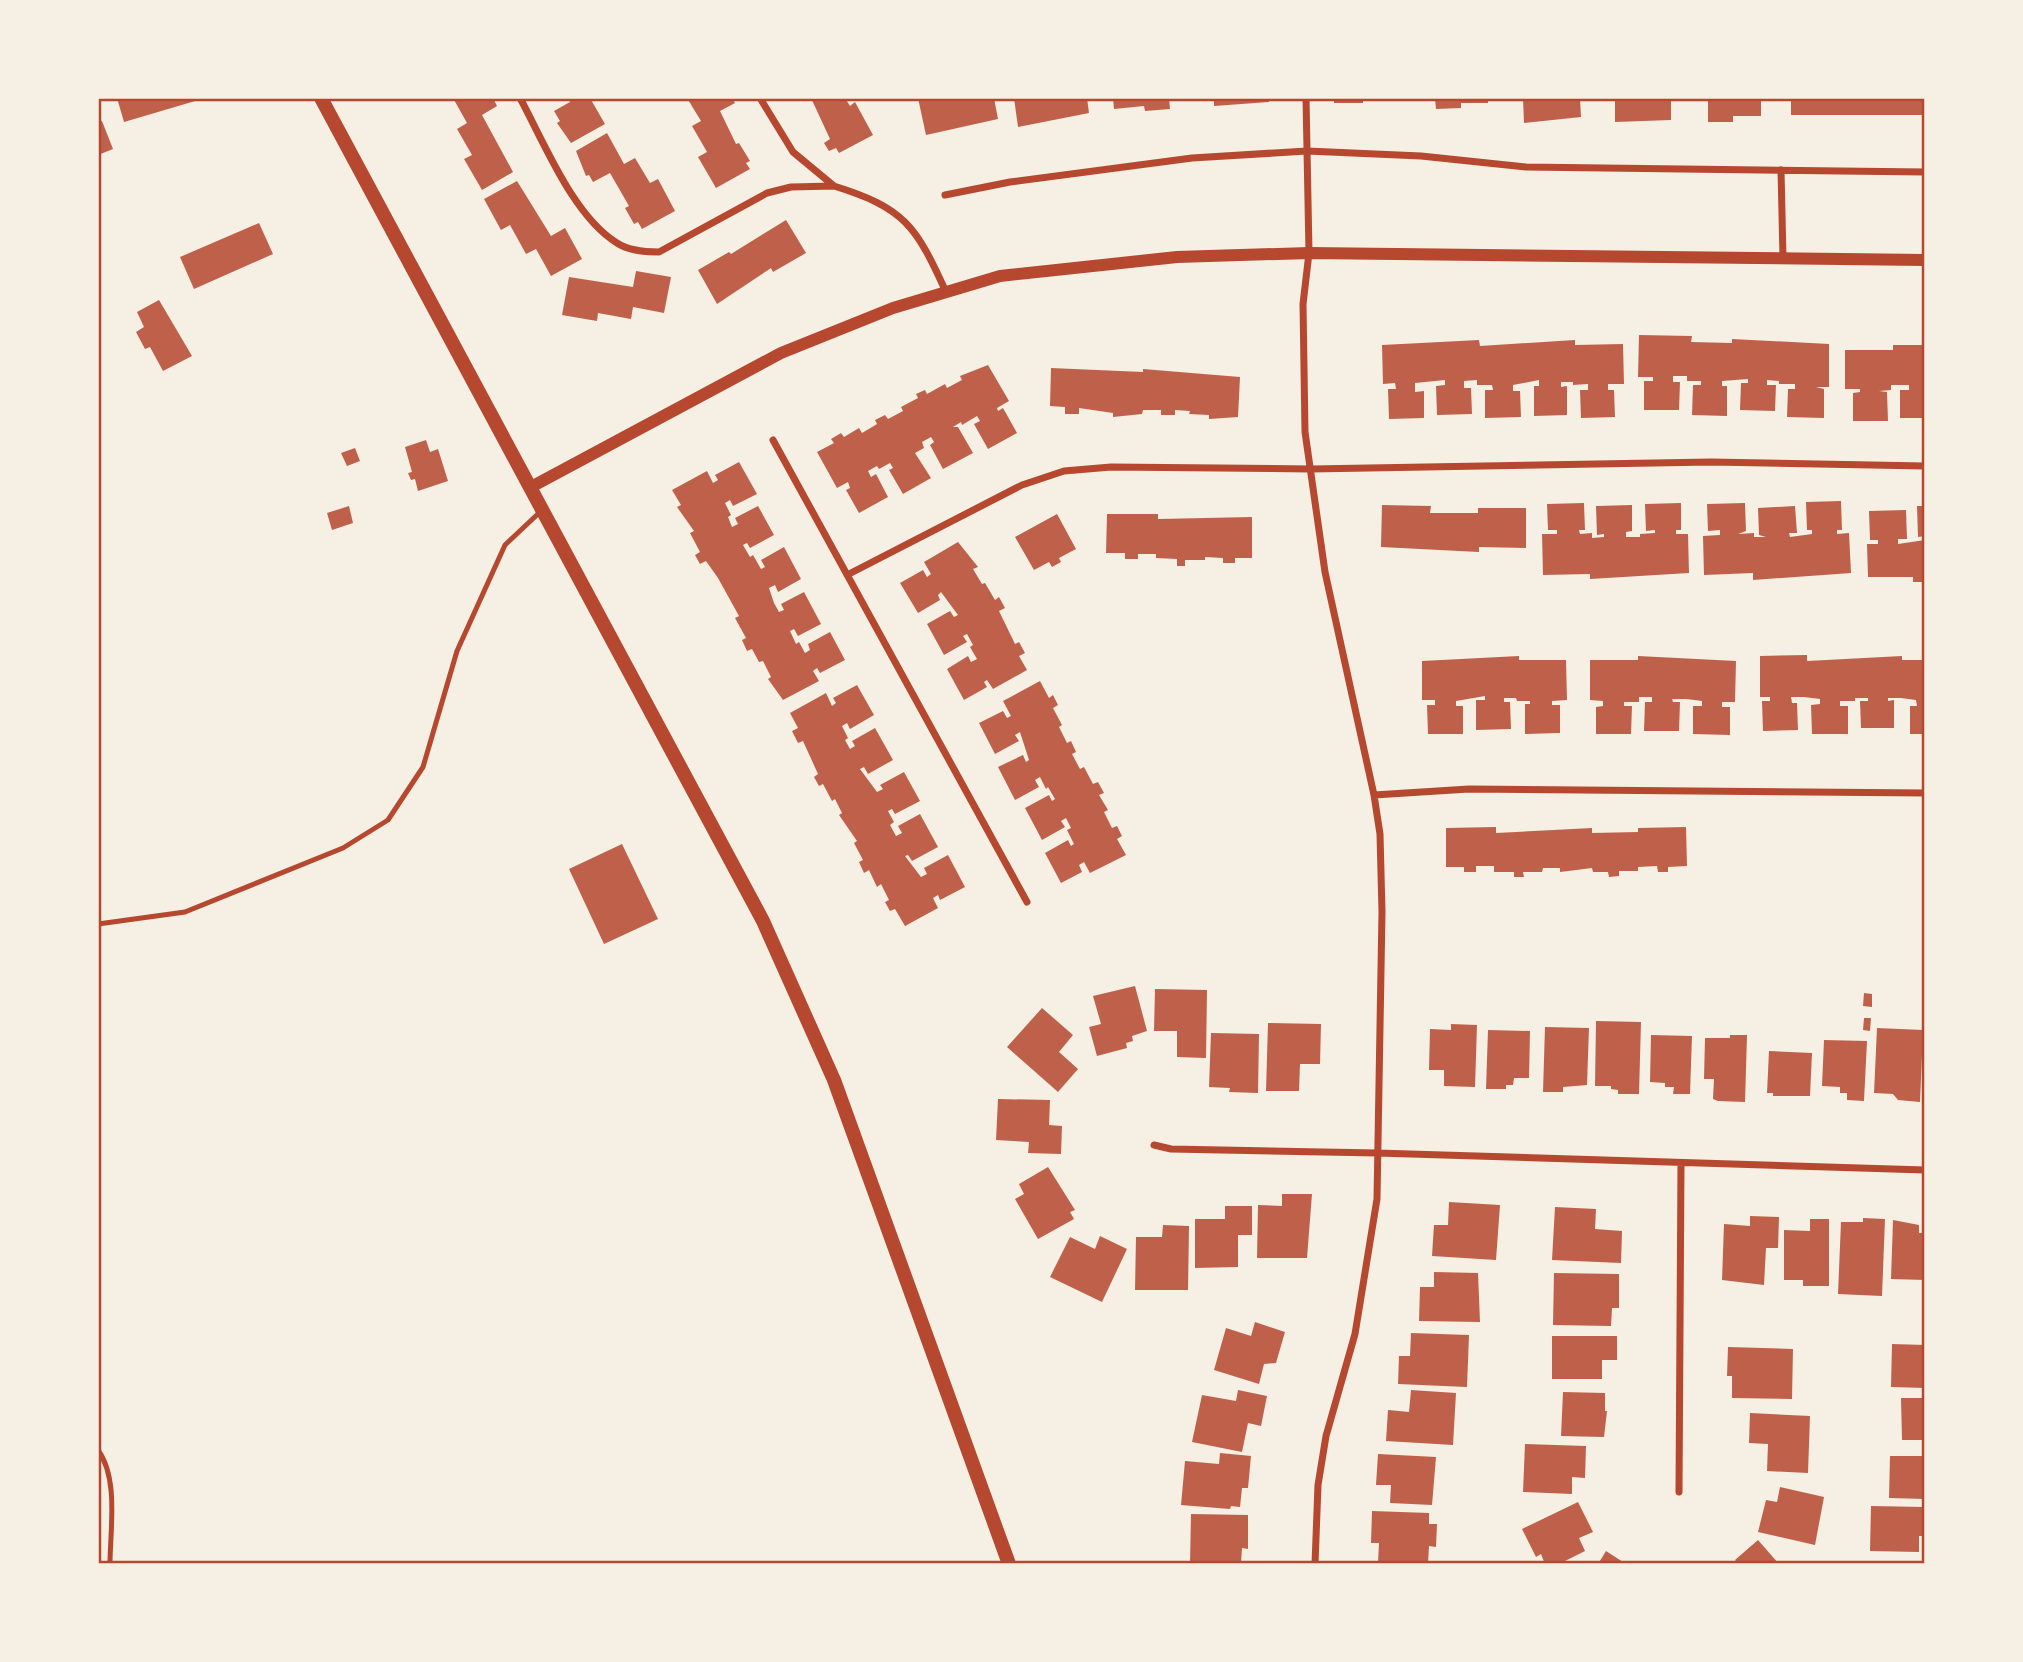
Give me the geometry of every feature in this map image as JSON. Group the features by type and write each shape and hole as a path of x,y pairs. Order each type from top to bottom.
{"main road":[{"path":"321,98 763,921 802,1004 834,1080 1009,1564"}],"street":[{"path":"520,98 568,187 596,226 618,244 639,251 659,252 678,244 767,193 791,187 834,186"},
{"path":"760,98 793,152 834,186 888,206 911,227 928,252 946,292"},
{"path":"1306,98 1309,253 1303,304 1305,432 1325,572 1374,795 1380,834 1382,912 1377,1199 1355,1334 1326,1436 1315,1564"},
{"path":"945,195 1010,182 1179,160 1307,151 1421,156 1526,167 1925,172"},
{"path":"1781,170 1783,258"},
{"path":"531,487 781,353 871,316 1000,276 1177,257 1309,253 1925,260"},
{"path":"773,440 1027,902"},
{"path":"847,575 1022,485 1065,471 1111,467 1311,469 1698,463 1925,466"},
{"path":"1374,795 1469,789 1925,793"},
{"path":"1154,1145 1171,1149 1278,1153 1377,1153 1925,1170"},
{"path":"1679,1492 1681,1163"}],"lane":[{"path":"98,925 185,912 343,848 388,820 423,767 457,651 506,545 542,509"},
{"path":"98,1450 103,1457 110,1489 110,1564"}],"building":[{"path":"117,98 202,98 202,99 124,122"},
{"path":"453,98 493,98 497,106 482,115 513,172 482,190 464,159 472,155 457,129 467,123"},
{"path":"568,98 590,98 605,124 571,143 557,123 560,121 554,111 570,102"},
{"path":"687,98 732,98 735,103 720,111 736,144 739,143 750,161 746,163 750,169 716,188 698,157 707,152 692,126 701,121"},
{"path":"811,98 845,98 850,106 855,102 873,135 839,153 836,148 829,151 824,143 830,139"},
{"path":"918,98 994,98 998,119 926,135"},
{"path":"1014,98 1087,98 1089,113 1018,127"},
{"path":"1113,98 1169,98 1170,109 1145,111 1144,106 1114,109"},
{"path":"1214,98 1269,98 1269,102 1214,106"},
{"path":"1334,98 1363,98 1363,103 1334,103"},
{"path":"1435,98 1488,98 1488,103 1461,103 1461,108 1436,109"},
{"path":"1523,98 1580,98 1581,117 1524,123"},
{"path":"1615,98 1671,98 1671,120 1615,122"},
{"path":"1708,98 1761,98 1761,116 1733,116 1733,122 1708,122"},
{"path":"1791,98 1925,98 1925,115 1791,115"},
{"path":"102,121 113,149 98,155 98,122"},
{"path":"607,133 624,164 635,158 650,183 658,179 675,211 642,229 638,222 634,224 625,208 629,206 610,173 593,182 589,175 586,176 576,151"},
{"path":"517,181 551,236 565,228 582,259 551,276 536,249 526,254 510,225 501,230 484,199"},
{"path":"786,220 806,253 773,272 771,268 717,304 698,270 729,252 731,254"},
{"path":"259,223 273,254 194,289 180,257"},
{"path":"636,271 671,277 664,313 633,307 631,319 598,313 597,321 562,315 569,277 633,287"},
{"path":"159,300 192,356 163,371 150,347 145,349 136,332 144,327 137,312"},
{"path":"1639,335 1692,336 1691,342 1732,343 1732,339 1829,344 1829,387 1816,387 1824,389 1824,418 1787,417 1788,389 1795,389 1795,384 1779,384 1779,381 1767,380 1767,385 1776,385 1775,411 1740,410 1741,383 1748,383 1748,379 1722,381 1722,386 1727,386 1727,416 1692,415 1693,385 1701,385 1701,381 1687,381 1687,376 1673,376 1673,382 1680,382 1679,410 1644,410 1644,381 1653,381 1653,377 1638,377"},
{"path":"1479,340 1480,346 1575,340 1575,345 1623,344 1624,384 1608,384 1608,390 1614,390 1615,417 1581,418 1580,390 1588,390 1588,384 1573,385 1573,382 1561,382 1561,387 1567,386 1567,415 1534,416 1534,386 1539,386 1539,380 1513,385 1513,391 1520,391 1521,417 1485,418 1485,390 1493,390 1492,385 1477,385 1477,380 1464,381 1464,388 1471,388 1472,414 1437,415 1436,386 1445,385 1445,380 1415,383 1415,392 1424,391 1424,418 1389,419 1388,389 1396,389 1395,383 1383,384 1382,345"},
{"path":"1893,345 1925,345 1925,418 1900,418 1900,390 1909,390 1909,385 1891,385 1891,390 1879,391 1887,392 1888,421 1853,421 1853,393 1860,392 1860,389 1845,389 1845,350 1893,350"},
{"path":"988,365 1009,401 997,408 998,411 1003,408 1017,433 988,449 974,424 980,421 977,416 962,425 961,422 953,427 958,427 973,453 943,469 930,445 934,442 931,437 922,442 924,448 915,453 931,478 903,494 889,470 893,468 890,463 879,469 877,466 868,471 871,477 876,474 888,497 859,513 846,490 850,488 848,482 837,488 817,452 834,443 831,439 841,433 844,437 859,428 862,433 877,424 875,420 885,415 888,419 903,411 901,407 918,398 916,394 925,390 927,394 945,384 947,388 962,380 960,376"},
{"path":"1051,368 1143,372 1143,369 1240,377 1238,417 1209,419 1209,415 1189,414 1190,411 1175,410 1175,415 1161,415 1161,410 1143,410 1142,414 1113,417 1113,413 1079,408 1079,414 1065,414 1065,407 1050,406"},
{"path":"426,440 430,452 438,449 448,481 418,491 415,479 411,480 408,473 412,472 405,447"},
{"path":"355,448 360,461 347,466 341,453"},
{"path":"739,462 757,494 733,506 730,500 725,503 731,515 728,517 732,527 738,524 735,518 758,506 774,535 750,548 747,543 743,545 761,569 765,567 761,560 784,547 801,579 778,592 775,585 769,588 774,603 779,612 784,610 781,604 804,592 821,624 798,636 794,629 790,631 796,644 799,642 805,653 810,650 808,644 830,632 845,660 820,673 817,668 813,671 819,681 783,700 768,679 771,677 763,661 759,662 752,649 747,651 742,640 746,638 735,618 739,616 718,578 706,561 700,564 695,555 700,552 690,533 694,531 677,507 681,505 672,490 707,471 713,483 718,480 715,475"},
{"path":"1841,501 1842,530 1837,530 1837,534 1849,533 1851,573 1753,580 1753,573 1704,575 1703,536 1720,535 1720,530 1708,531 1707,504 1745,503 1746,531 1738,534 1754,533 1754,537 1766,537 1759,535 1758,508 1795,506 1797,533 1789,533 1790,537 1812,534 1812,530 1807,530 1806,502"},
{"path":"1584,503 1585,530 1579,530 1580,534 1592,533 1592,538 1604,537 1604,534 1597,535 1596,506 1632,505 1632,531 1626,532 1626,537 1640,537 1640,534 1655,533 1655,530 1646,531 1645,504 1681,503 1681,530 1676,530 1676,534 1688,534 1689,573 1590,579 1590,574 1543,575 1542,534 1557,534 1557,530 1548,530 1547,504"},
{"path":"1382,505 1431,506 1430,513 1478,513 1478,508 1526,508 1526,548 1479,547 1479,552 1381,547"},
{"path":"349,506 353,523 332,530 327,513"},
{"path":"1917,506 1925,506 1925,536 1918,537"},
{"path":"1906,510 1907,539 1898,539 1898,544 1925,540 1925,582 1913,582 1913,577 1868,577 1867,544 1878,544 1878,540 1870,540 1869,511"},
{"path":"1057,514 1076,549 1059,558 1061,562 1052,567 1049,562 1034,570 1015,537"},
{"path":"1107,514 1158,514 1158,519 1252,517 1252,558 1235,558 1235,563 1223,563 1223,558 1205,557 1205,560 1185,560 1185,566 1177,566 1177,559 1156,558 1156,554 1138,554 1138,559 1125,559 1125,553 1106,553"},
{"path":"958,542 978,567 973,569 982,584 985,583 995,600 999,597 1005,608 999,611 1015,644 1019,642 1025,653 1019,656 1027,670 993,689 987,680 984,682 987,687 964,700 947,669 968,656 971,662 977,659 970,647 973,645 967,634 963,636 967,642 944,655 927,624 950,611 954,617 958,615 941,592 938,595 940,600 918,613 900,583 923,570 927,577 931,574 924,562"},
{"path":"1807,655 1807,661 1902,656 1902,660 1925,660 1925,734 1910,734 1910,706 1917,706 1916,700 1901,698 1888,698 1888,701 1894,700 1894,728 1861,728 1860,701 1868,701 1868,698 1855,698 1855,701 1840,701 1840,706 1848,706 1848,734 1812,734 1811,705 1820,704 1820,699 1791,697 1792,703 1797,703 1798,730 1763,731 1762,701 1770,701 1770,697 1760,697 1760,656"},
{"path":"1519,656 1519,660 1566,660 1567,700 1552,701 1552,705 1560,705 1560,733 1525,734 1525,704 1530,704 1530,701 1517,701 1516,698 1504,698 1504,702 1510,702 1511,729 1476,730 1476,700 1485,700 1485,696 1456,701 1456,706 1463,706 1463,734 1428,734 1427,705 1435,705 1435,700 1422,700 1422,661"},
{"path":"1638,656 1736,661 1735,702 1722,702 1722,707 1730,707 1730,735 1693,734 1693,706 1702,706 1702,701 1686,699 1672,699 1673,702 1680,702 1679,731 1644,731 1645,702 1652,702 1652,697 1639,697 1639,702 1624,702 1624,706 1632,706 1631,734 1596,734 1596,707 1603,706 1603,701 1590,700 1590,660 1638,660"},
{"path":"1040,681 1049,698 1053,695 1058,705 1053,708 1062,725 1059,727 1067,743 1071,741 1076,752 1072,754 1080,769 1084,767 1093,784 1098,782 1104,793 1099,795 1108,810 1104,812 1112,828 1117,826 1122,836 1117,839 1126,855 1090,873 1084,862 1079,865 1082,872 1061,883 1045,853 1068,840 1071,846 1074,844 1067,830 1071,828 1066,818 1061,821 1065,827 1042,840 1025,808 1049,795 1052,801 1055,799 1048,787 1046,789 1040,777 1035,780 1039,787 1015,800 998,767 1023,755 1026,762 1029,760 1020,732 1015,735 1019,741 995,754 979,723 1003,711 1007,718 1011,716 1003,701"},
{"path":"857,685 874,715 850,729 847,723 842,726 848,738 845,740 850,749 855,746 852,741 875,728 893,760 868,774 864,767 860,769 877,792 883,789 880,785 904,772 920,801 895,814 892,809 888,811 894,822 890,825 896,836 902,833 898,826 920,814 938,847 912,861 908,855 905,856 921,877 927,874 924,868 948,855 965,887 940,900 938,895 933,898 938,908 905,926 895,909 890,911 885,902 889,900 881,884 877,887 869,870 864,873 859,862 863,860 854,843 857,841 839,815 842,813 835,799 832,801 823,784 819,786 814,777 818,774 803,741 798,743 792,731 798,728 790,713 826,693 832,706 836,703 833,698"},
{"path":"1496,827 1496,833 1592,828 1592,833 1686,827 1687,866 1668,867 1668,872 1658,872 1657,866 1638,867 1638,871 1619,871 1619,876 1609,877 1608,872 1593,872 1592,868 1560,872 1560,868 1543,868 1542,872 1523,872 1524,877 1514,877 1514,872 1494,872 1494,866 1476,866 1476,872 1464,872 1464,867 1446,867 1446,828"},
{"path":"622,844 658,919 604,944 569,869"},
{"path":"1135,986 1147,1031 1132,1036 1133,1041 1126,1043 1127,1048 1097,1056 1089,1027 1101,1024 1093,996"},
{"path":"1155,989 1207,990 1206,1058 1177,1057 1177,1031 1154,1031"},
{"path":"1864,993 1872,994 1872,1007 1863,1006"},
{"path":"1042,1008 1073,1035 1059,1052 1078,1069 1058,1092 1007,1047"},
{"path":"1864,1018 1871,1018 1870,1031 1863,1030"},
{"path":"1596,1021 1641,1022 1639,1094 1618,1094 1618,1090 1611,1089 1611,1086 1595,1086"},
{"path":"1268,1023 1321,1024 1320,1064 1300,1064 1299,1091 1266,1091"},
{"path":"1451,1024 1477,1025 1475,1087 1444,1086 1444,1070 1429,1070 1430,1029 1451,1030"},
{"path":"1545,1027 1589,1028 1587,1085 1563,1087 1563,1092 1543,1092"},
{"path":"1877,1028 1923,1030 1920,1102 1898,1100 1893,1094 1874,1093"},
{"path":"1488,1030 1530,1031 1529,1078 1514,1078 1513,1085 1506,1085 1506,1089 1486,1089"},
{"path":"1211,1033 1259,1034 1258,1093 1229,1092 1230,1088 1209,1087"},
{"path":"1651,1035 1692,1036 1690,1094 1673,1094 1674,1087 1650,1082"},
{"path":"1730,1035 1747,1035 1745,1102 1713,1099 1714,1079 1704,1079 1705,1038 1730,1038"},
{"path":"1824,1040 1867,1041 1864,1101 1847,1100 1847,1093 1840,1093 1840,1087 1822,1086"},
{"path":"1769,1051 1812,1053 1810,1096 1773,1096 1773,1093 1767,1093"},
{"path":"998,1099 1050,1100 1049,1125 1062,1126 1061,1154 1028,1153 1029,1142 996,1140"},
{"path":"1048,1167 1075,1210 1070,1212 1074,1219 1038,1239 1015,1199 1024,1194 1019,1184"},
{"path":"1282,1194 1312,1194 1307,1258 1257,1258 1258,1205 1282,1206"},
{"path":"1449,1202 1500,1205 1496,1260 1432,1256 1434,1225 1448,1225"},
{"path":"1225,1206 1252,1206 1252,1235 1238,1235 1238,1267 1195,1268 1195,1219 1225,1219"},
{"path":"1555,1207 1596,1209 1595,1229 1622,1231 1621,1263 1552,1260"},
{"path":"1750,1216 1779,1217 1778,1248 1766,1248 1764,1285 1722,1280 1724,1224 1750,1226"},
{"path":"1863,1218 1885,1219 1882,1296 1838,1294 1841,1222 1863,1222"},
{"path":"1810,1219 1829,1219 1829,1286 1803,1286 1803,1280 1784,1280 1784,1230 1810,1231"},
{"path":"1893,1220 1919,1225 1919,1233 1925,1233 1925,1280 1891,1279"},
{"path":"1163,1225 1189,1226 1188,1290 1135,1290 1136,1237 1162,1237"},
{"path":"1100,1236 1127,1249 1102,1302 1050,1277 1070,1237 1095,1249"},
{"path":"1434,1272 1478,1273 1480,1322 1419,1321 1420,1287 1434,1287"},
{"path":"1554,1273 1619,1274 1619,1308 1612,1308 1611,1326 1553,1325"},
{"path":"1255,1322 1285,1332 1276,1363 1264,1364 1259,1384 1214,1370 1226,1328 1251,1336"},
{"path":"1411,1333 1469,1335 1467,1387 1398,1384 1399,1356 1410,1356"},
{"path":"1552,1336 1617,1336 1617,1360 1602,1360 1602,1379 1552,1379"},
{"path":"1892,1344 1925,1345 1925,1388 1891,1387"},
{"path":"1728,1347 1793,1349 1792,1399 1732,1398 1732,1376 1727,1376"},
{"path":"1238,1390 1267,1396 1261,1426 1248,1423 1242,1452 1192,1442 1202,1395 1236,1401"},
{"path":"1411,1390 1456,1393 1453,1445 1386,1441 1388,1410 1409,1412"},
{"path":"1563,1392 1605,1393 1607,1411 1604,1437 1561,1436"},
{"path":"1901,1398 1925,1398 1925,1440 1902,1440"},
{"path":"1750,1413 1810,1416 1808,1473 1767,1471 1768,1444 1749,1443"},
{"path":"1525,1444 1586,1446 1585,1478 1572,1477 1572,1494 1523,1492"},
{"path":"1220,1453 1251,1456 1248,1488 1242,1488 1240,1507 1231,1506 1230,1509 1181,1505 1185,1461 1219,1464"},
{"path":"1378,1454 1436,1457 1432,1505 1390,1503 1391,1485 1376,1485"},
{"path":"1890,1456 1925,1456 1925,1499 1889,1498"},
{"path":"1780,1487 1824,1497 1815,1545 1758,1532 1766,1500 1777,1502"},
{"path":"1578,1502 1593,1532 1579,1538 1585,1551 1559,1564 1545,1564 1541,1554 1536,1557 1522,1529"},
{"path":"1871,1506 1925,1507 1925,1527 1923,1536 1919,1536 1919,1552 1870,1551"},
{"path":"1372,1511 1429,1513 1429,1524 1437,1524 1436,1547 1429,1546 1428,1564 1378,1563 1379,1543 1371,1543"},
{"path":"1191,1514 1248,1515 1248,1549 1242,1548 1241,1563 1190,1564"},
{"path":"1758,1540 1779,1564 1738,1564 1735,1560"},
{"path":"1606,1551 1626,1564 1598,1564"}]}
